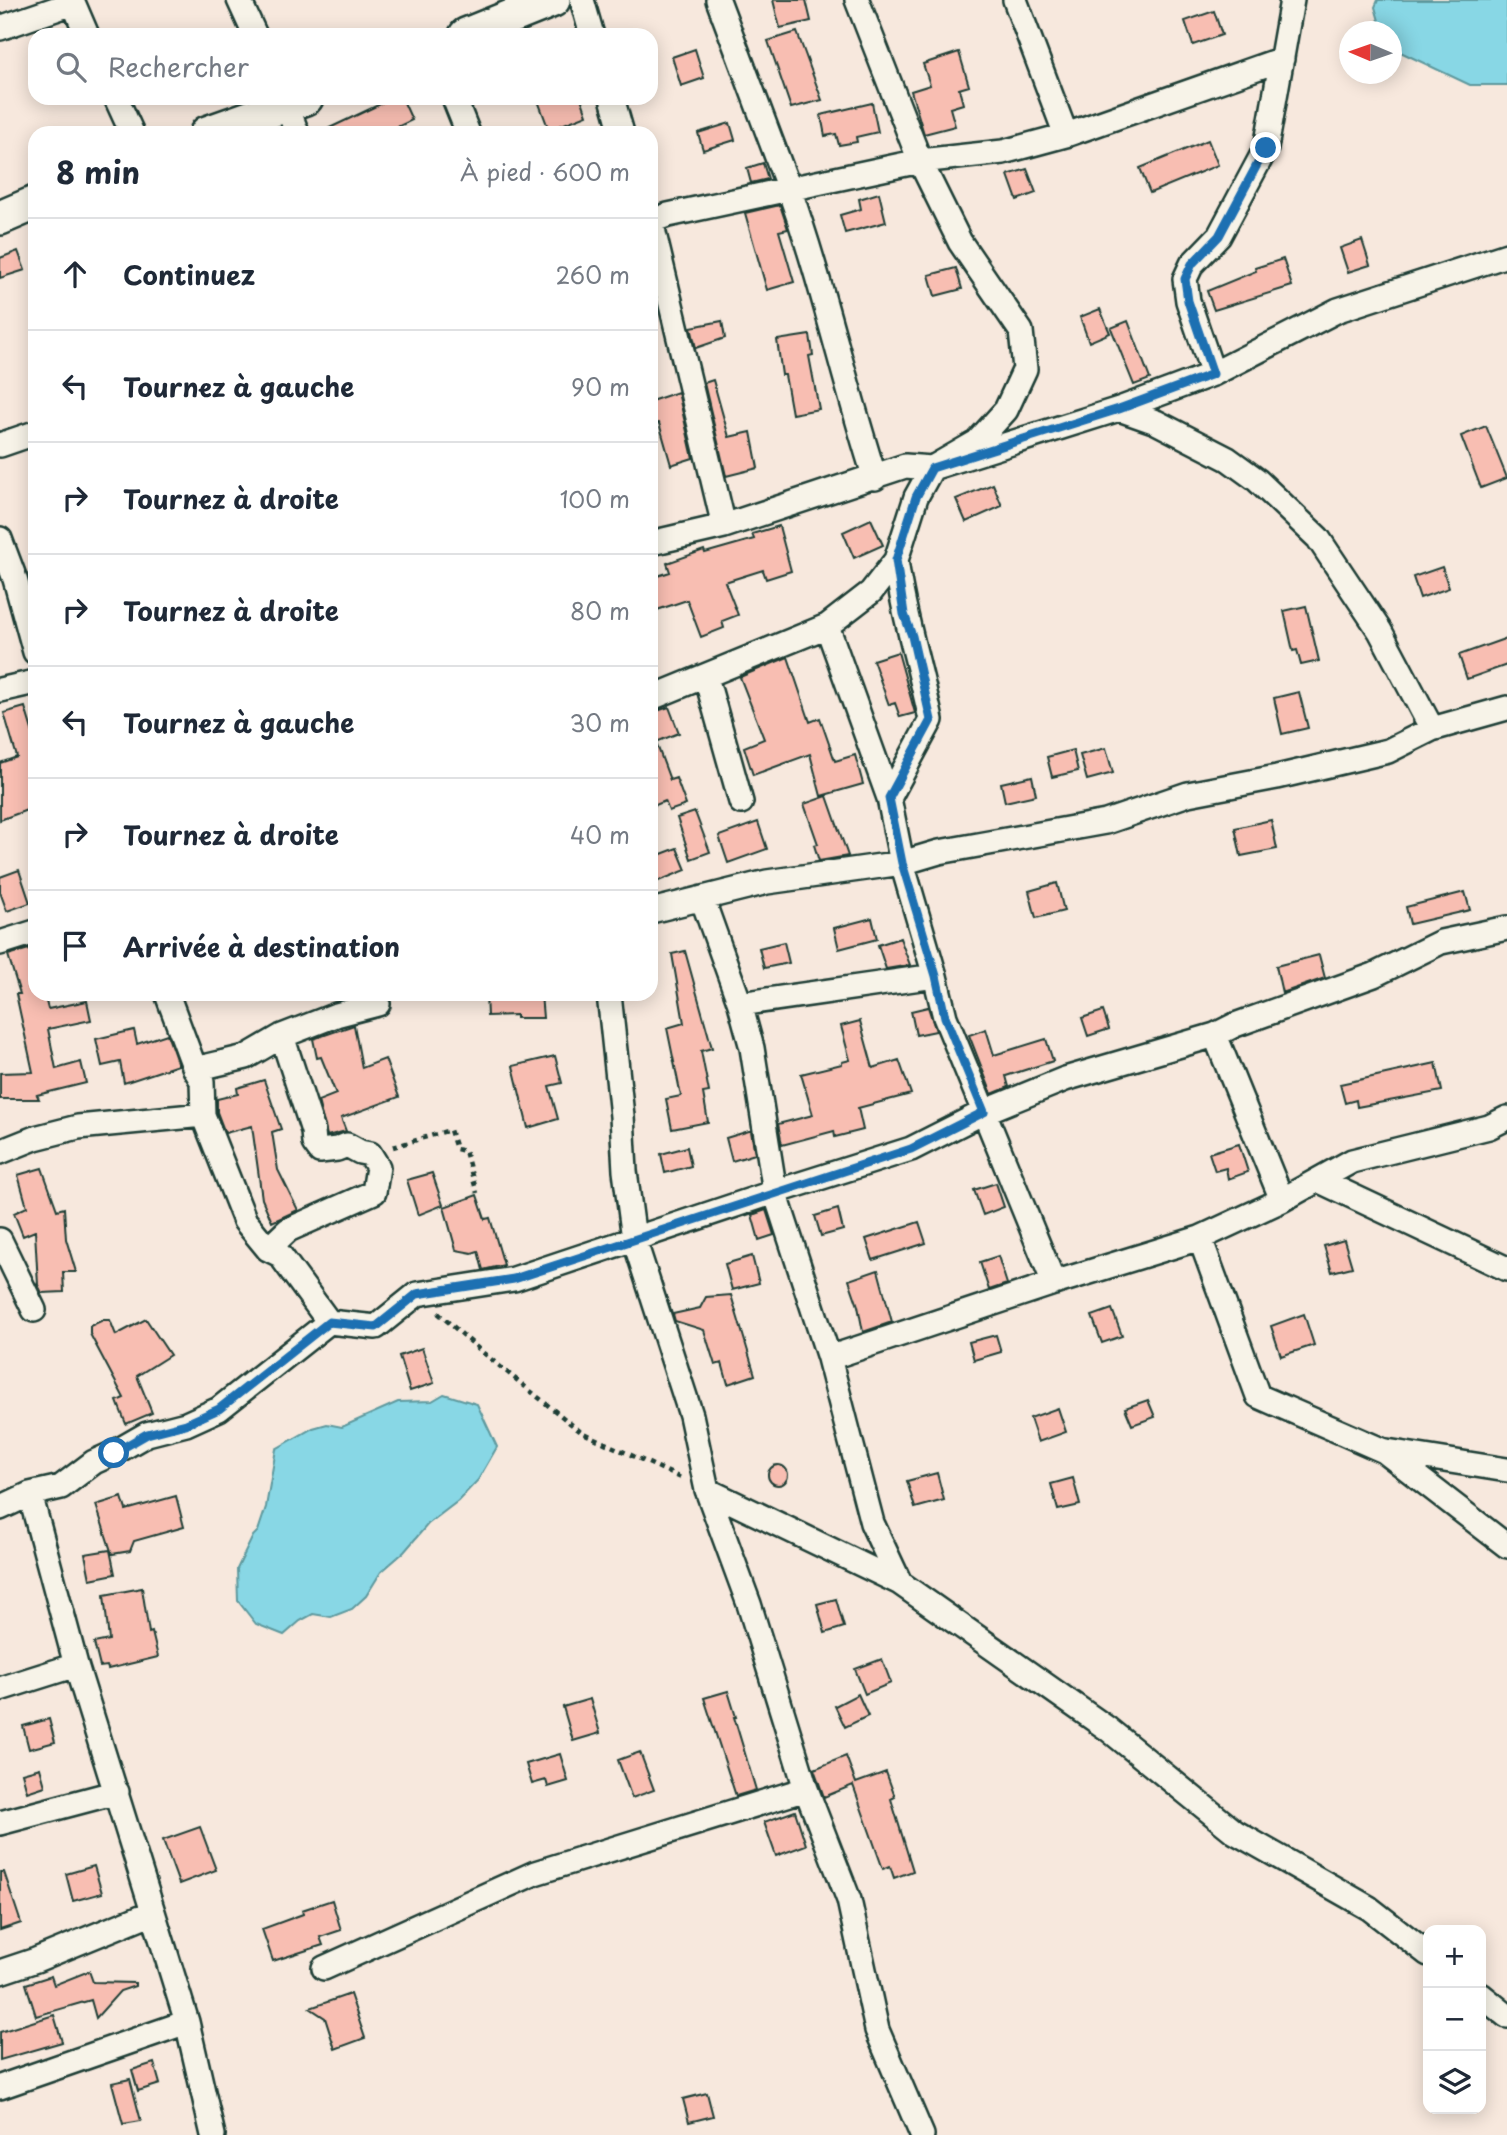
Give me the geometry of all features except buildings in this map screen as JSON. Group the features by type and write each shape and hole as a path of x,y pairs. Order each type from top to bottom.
{"street":[{"path":"239,0 252,28"},
{"path":"483,28 553,0"},
{"path":"582,0 591,28"},
{"path":"719,0 816,269 853,410 875,478"},
{"path":"658,695 827,626 871,592 896,560 916,497 932,468 976,442 1006,410 1026,369 1021,331 960,242 920,161 857,0"},
{"path":"1015,0 1066,135"},
{"path":"1213,374 1188,301 1185,279 1192,264 1219,236 1266,148 1292,0"},
{"path":"0,28 72,1 85,28"},
{"path":"658,219 920,161 1003,152 1066,135 1282,58"},
{"path":"119,105 129,126"},
{"path":"457,105 465,126"},
{"path":"614,105 620,126"},
{"path":"232,126 293,109"},
{"path":"0,218 28,206"},
{"path":"658,250 724,526"},
{"path":"658,541 724,526 905,467 932,468 1119,409 1213,374 1338,310 1507,256"},
{"path":"1119,409 1157,422 1228,459 1257,480 1318,538 1380,631 1432,729"},
{"path":"0,445 28,435"},
{"path":"0,540 25,577 28,600"},
{"path":"889,798 931,720 912,636 904,614 896,560"},
{"path":"827,626 889,798 902,863 936,976 945,1017 1054,1283"},
{"path":"706,677 741,802"},
{"path":"0,690 28,684"},
{"path":"658,909 767,882 902,863 939,852 1107,822 1188,794 1388,751 1432,729 1507,708"},
{"path":"702,898 740,1004 752,1048 775,1192 829,1358 872,1523 900,1583"},
{"path":"0,1508 30,1494 61,1487 94,1462 147,1434 186,1424 219,1409 329,1322 376,1327 417,1294 514,1279 911,1149 984,1112 1065,1079 1215,1035 1374,975 1441,942 1507,928"},
{"path":"0,943 28,934"},
{"path":"740,1004 936,976"},
{"path":"170,1001 202,1081 202,1115 245,1221 268,1249 280,1255 329,1322"},
{"path":"610,1001 634,1240 691,1415 707,1490 749,1604 806,1789 849,1900 877,2030 922,2135"},
{"path":"195,1069 246,1057 282,1036 336,1015 378,1004"},
{"path":"1215,1035 1282,1200"},
{"path":"268,1249 288,1230 374,1192 378,1167 370,1154 347,1145 320,1151 314,1143 313,1130 282,1036"},
{"path":"0,1152 35,1138 78,1127 202,1115"},
{"path":"829,1358 1054,1283 1200,1238 1282,1200 1352,1161 1489,1127 1507,1118"},
{"path":"1318,1181 1507,1269"},
{"path":"1200,1238 1258,1396 1384,1451 1507,1546"},
{"path":"0,1240 34,1310"},
{"path":"1384,1451 1507,1470"},
{"path":"707,1490 900,1583 1108,1729 1235,1832 1369,1908 1423,1950"},
{"path":"30,1494 76,1665 187,2022 213,2135"},
{"path":"0,1689 76,1665"},
{"path":"324,1968 534,1873 806,1789"},
{"path":"0,1823 117,1792"},
{"path":"0,1972 153,1913"},
{"path":"1486,2000 1507,2016"},
{"path":"0,2087 187,2022"}],"path":[{"path":"370,1154 450,1130 456,1149 465,1152 477,1193"},
{"path":"437,1312 581,1432 707,1490"}],"water":[{"path":"1378,0 1507,0 1507,85 1470,85 1402,53 1402,21 1379,21 1375,7"},
{"path":"444,1394 477,1404 497,1447 478,1480 458,1501 428,1524 404,1552 381,1572 366,1596 352,1609 331,1617 313,1614 284,1635 256,1624 238,1601 237,1569 258,1531 266,1507 276,1449 313,1428 327,1424 342,1427 398,1402 432,1401"}],"route":[{"path":"114,1453 147,1434 186,1424 219,1409 329,1322 376,1327 417,1294 514,1279 911,1149 984,1112 945,1017 936,976 902,863 889,798 931,720 912,636 904,614 896,560 916,497 932,468 1119,409 1213,374 1188,301 1185,279 1192,264 1219,236 1266,148"}]}
